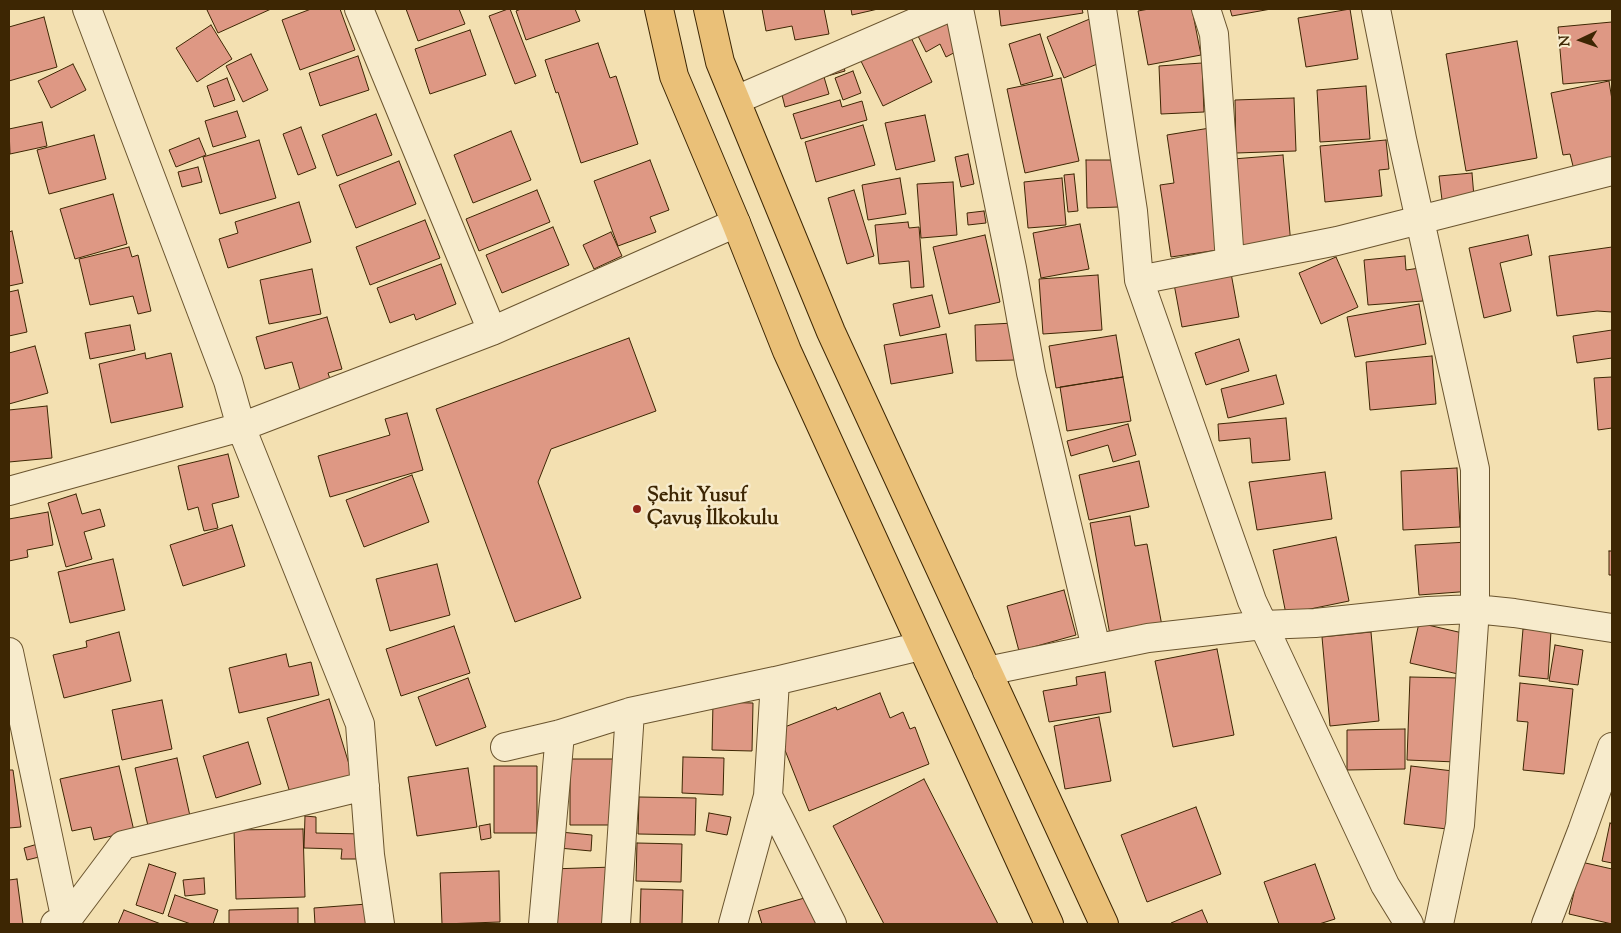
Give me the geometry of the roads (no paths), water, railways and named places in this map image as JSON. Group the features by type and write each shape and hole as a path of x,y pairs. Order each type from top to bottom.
{"main road":[{"path":"658,9 674,76 787,351 1049,924"},
{"path":"708,9 720,62 831,332 1104,924"}],"street":[{"path":"87,9 228,381 241,427 360,724 370,856 380,924"},
{"path":"359,9 492,332"},
{"path":"736,100 946,9"},
{"path":"959,9 1012,268 1031,373 1096,648"},
{"path":"1102,9 1133,211 1140,280 1248,592 1385,886 1409,924"},
{"path":"1206,9 1214,34 1230,262"},
{"path":"1376,9 1402,139 1475,469 1475,609 1460,825 1439,924"},
{"path":"1140,280 1337,241 1612,171"},
{"path":"9,491 241,427 492,332 736,223"},
{"path":"987,671 1148,638 1262,624 1316,623 1428,611 1475,609 1612,628"},
{"path":"505,747 560,734 630,712 775,681 921,646"},
{"path":"9,652 62,923"},
{"path":"733,924 768,796 775,681"},
{"path":"616,924 630,712"},
{"path":"543,924 560,734"},
{"path":"1546,924 1612,746"},
{"path":"62,923 123,845 365,786"},
{"path":"768,796 832,924"}],"place":[{"name":"Şehit Yusuf Çavuş İlkokulu","path":"637,509"}]}
